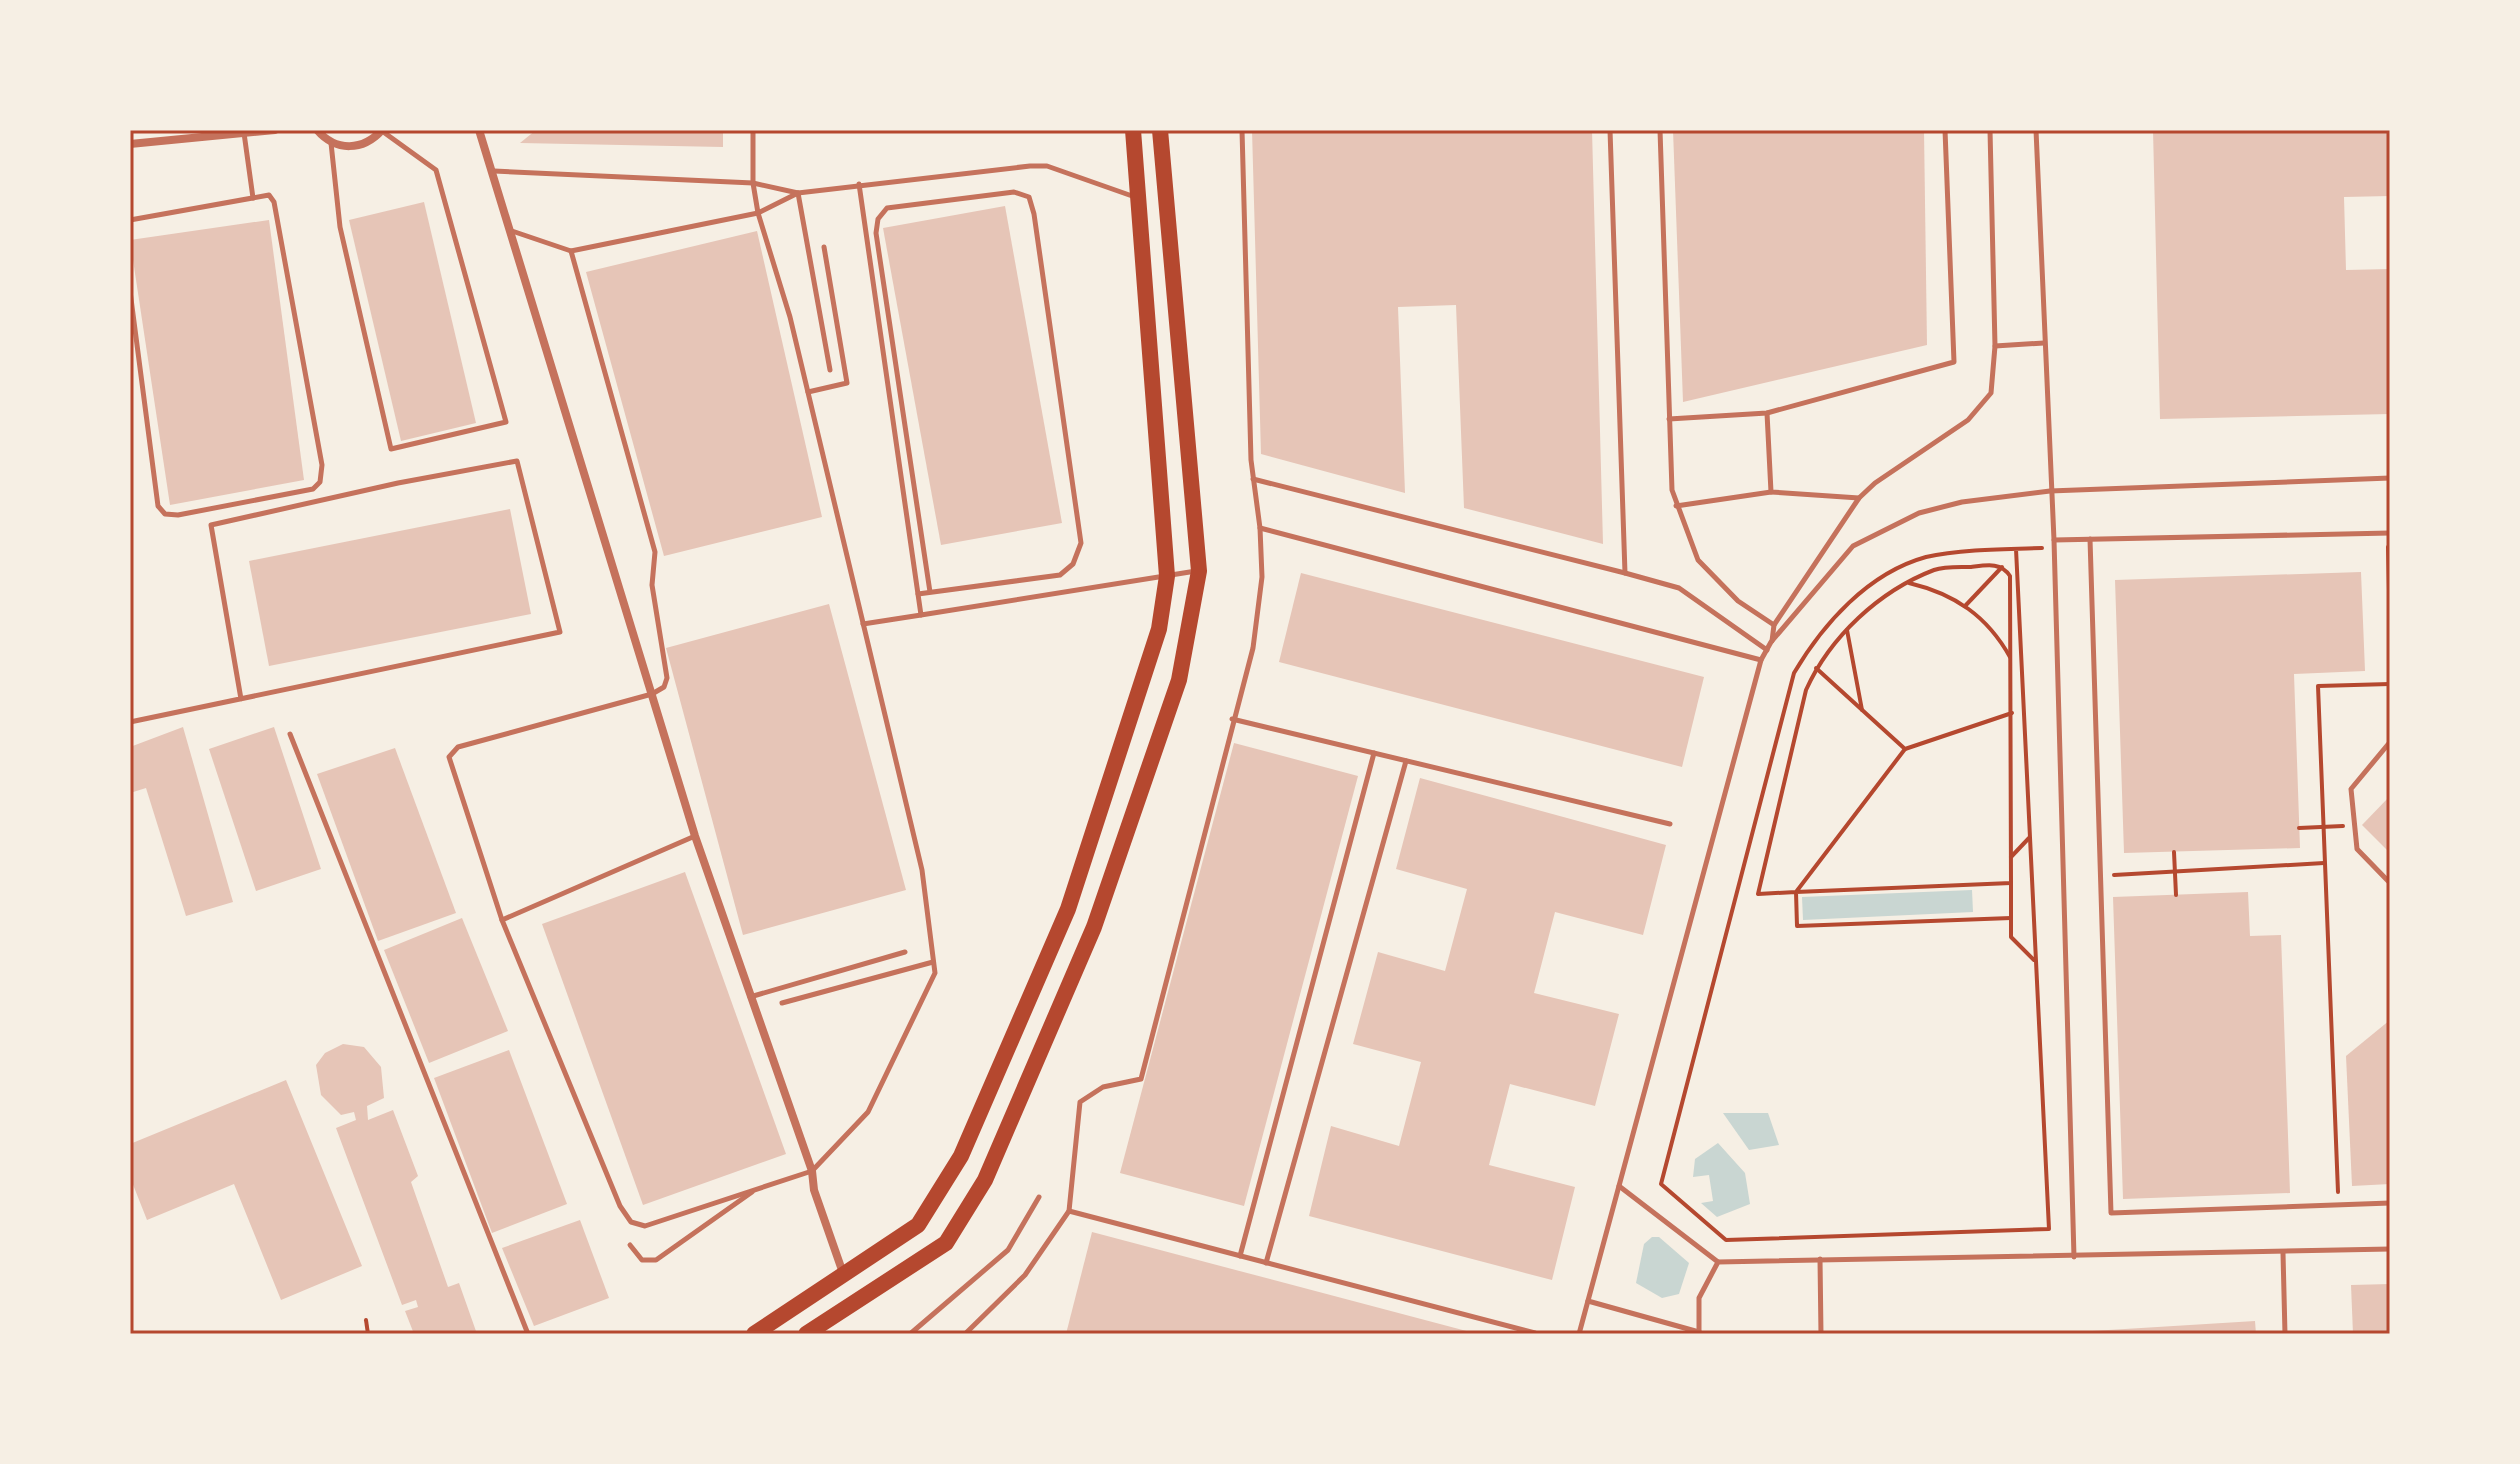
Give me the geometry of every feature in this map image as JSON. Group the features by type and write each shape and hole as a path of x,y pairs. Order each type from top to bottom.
{"main road":[{"path":"754,1334 918,1225 961,1156 1068,909 1159,629 1167,576 1133,130"},
{"path":"806,1334 946,1243 985,1180 1094,927 1179,680 1199,571 1160,130"}],"street":[{"path":"130,144 275,130"},
{"path":"317,130 330,142 344,146 361,145 382,130"},
{"path":"479,130 695,836 812,1171 814,1190 843,1273"}],"lane":[{"path":"330,142 340,227 391,449 506,422 436,170 382,130"},
{"path":"571,251 655,552 652,585 667,678 664,687 652,694 458,747 449,757 502,920 620,1206 631,1222 645,1226 812,1171 868,1112 935,973 922,870 790,317 758,213 753,183 753,130"},
{"path":"965,1334 1025,1275 1069,1211 1080,1102 1103,1087 1141,1079 1260,611 1260,528 1253,479 1242,130"},
{"path":"1610,130 1625,573"},
{"path":"1660,130 1672,490 1698,560 1738,601 1774,625"},
{"path":"1669,419 1767,413 1954,362 1945,130"},
{"path":"1771,642 1774,625 1859,498 1875,483 1968,420 1991,393 1995,346 1990,130"},
{"path":"2036,130 2054,544 2074,1257"},
{"path":"244,133 253,198"},
{"path":"512,231 571,251 758,213 798,193 1047,166 1140,198"},
{"path":"494,171 753,183 798,193"},
{"path":"859,184 921,615"},
{"path":"918,594 1060,575 1073,564 1081,543 1034,214 1029,197 1014,192 887,208 878,219 876,233 930,592"},
{"path":"798,193 830,370"},
{"path":"130,220 269,195 274,202 322,465 320,482 313,489 178,515 165,514 158,506 130,291"},
{"path":"808,392 847,383 824,247"},
{"path":"1995,346 2044,343"},
{"path":"1767,413 1771,492"},
{"path":"130,722 241,699 560,632 517,461 398,483 211,525 241,699"},
{"path":"1579,1334 1761,660 1771,642 1853,546 1919,513 1962,502 2050,491 2390,478"},
{"path":"1253,479 1679,588 1767,650"},
{"path":"1676,506 1771,492 1859,498"},
{"path":"1260,528 1761,660"},
{"path":"2054,544 2090,539 2389,533"},
{"path":"2090,539 2111,1213 2390,1203"},
{"path":"863,624 1199,571"},
{"path":"1232,719 1670,824"},
{"path":"290,734 528,1334"},
{"path":"2390,742 2351,789 2357,849 2390,883"},
{"path":"1240,1256 1374,753"},
{"path":"1266,1263 1406,761"},
{"path":"502,920 695,836"},
{"path":"749,997 905,952"},
{"path":"782,1003 933,962"},
{"path":"1619,1186 1718,1262 2390,1249"},
{"path":"630,1245 642,1260 656,1260 748,1198 752,1192"},
{"path":"910,1334 1008,1250 1039,1197"},
{"path":"1069,1211 1535,1333"},
{"path":"2283,1253 2285,1334"},
{"path":"1820,1259 1821,1334"},
{"path":"1588,1301 1699,1333 1699,1298 1718,1262"}],"path":[{"path":"2389,533 2390,633"},
{"path":"2016,549 2049,1229 1726,1240 1661,1184 1794,673 1825,627 1882,578 1926,557 2054,544"},
{"path":"2002,567 2010,576 2011,937 2036,962"},
{"path":"2002,567 1937,569 1882,597 1847,630 1816,668 1806,690 1758,894 2011,883"},
{"path":"1966,605 2002,567"},
{"path":"1909,583 1948,595 1966,605 1992,629 2011,659"},
{"path":"1847,630 1862,711"},
{"path":"1816,668 1905,749"},
{"path":"2338,1205 2318,686 2390,684"},
{"path":"2011,918 1797,926 1796,892 1905,749 2012,713"},
{"path":"2299,828 2346,825"},
{"path":"2011,857 2030,838"},
{"path":"2174,852 2176,895"},
{"path":"2100,875 2324,863"},
{"path":"366,1320 368,1334"}],"shaded area":[{"path":"1972,890 1973,912 1803,920 1802,897"},
{"path":"1723,1113 1768,1113 1779,1145 1749,1150"},
{"path":"1718,1143 1745,1173 1750,1204 1717,1217 1701,1203 1713,1201 1709,1175 1693,1177 1695,1159"},
{"path":"1652,1237 1659,1237 1689,1263 1679,1294 1662,1298 1636,1283 1644,1244"}],"building":[{"path":"536,130 723,130 723,147 520,143"},
{"path":"1252,130 1592,130 1603,544 1464,508 1456,305 1398,307 1405,493 1261,454"},
{"path":"1673,130 1924,130 1927,345 1683,402"},
{"path":"2153,130 2390,130 2390,196 2344,197 2346,270 2390,269 2390,414 2160,419"},
{"path":"424,202 476,423 401,441 349,220"},
{"path":"1005,206 1062,523 941,545 883,228"},
{"path":"269,220 304,480 170,505 130,240"},
{"path":"757,231 822,517 664,556 586,272"},
{"path":"510,509 531,614 269,666 249,561"},
{"path":"2361,572 2365,671 2294,674 2300,848 2124,853 2115,580"},
{"path":"1301,573 1704,677 1682,767 1279,662"},
{"path":"829,604 906,890 743,935 666,648"},
{"path":"183,727 233,902 186,916 146,788 130,793 130,747"},
{"path":"274,727 321,869 256,891 209,749"},
{"path":"1234,743 1358,776 1244,1206 1120,1173"},
{"path":"395,748 456,913 378,941 317,774"},
{"path":"1420,778 1666,845 1643,935 1555,912 1534,993 1619,1014 1595,1106 1510,1084 1489,1165 1575,1187 1552,1280 1309,1216 1331,1126 1399,1146 1421,1062 1353,1044 1378,952 1445,971 1467,889 1396,869"},
{"path":"2390,796 2390,853 2362,825"},
{"path":"685,872 786,1154 643,1205 542,924"},
{"path":"2248,892 2250,936 2281,935 2290,1193 2123,1199 2113,897"},
{"path":"462,918 508,1031 429,1063 384,950"},
{"path":"2390,1020 2390,1184 2352,1186 2346,1056"},
{"path":"343,1044 364,1047 381,1067 384,1098 367,1106 368,1120 393,1110 418,1176 411,1182 448,1287 459,1283 477,1334 414,1334 405,1311 418,1307 416,1300 402,1305 336,1128 356,1120 354,1112 341,1115 321,1095 316,1065 325,1053"},
{"path":"509,1050 567,1204 492,1233 434,1078"},
{"path":"286,1080 362,1266 281,1300 234,1184 147,1220 130,1177 130,1144"},
{"path":"580,1220 609,1298 534,1326 502,1248"},
{"path":"1092,1232 1474,1333 1474,1334 1066,1334"},
{"path":"2390,1284 2390,1334 2353,1334 2351,1285"},
{"path":"2255,1321 2256,1334 2076,1334 2076,1332"}]}
